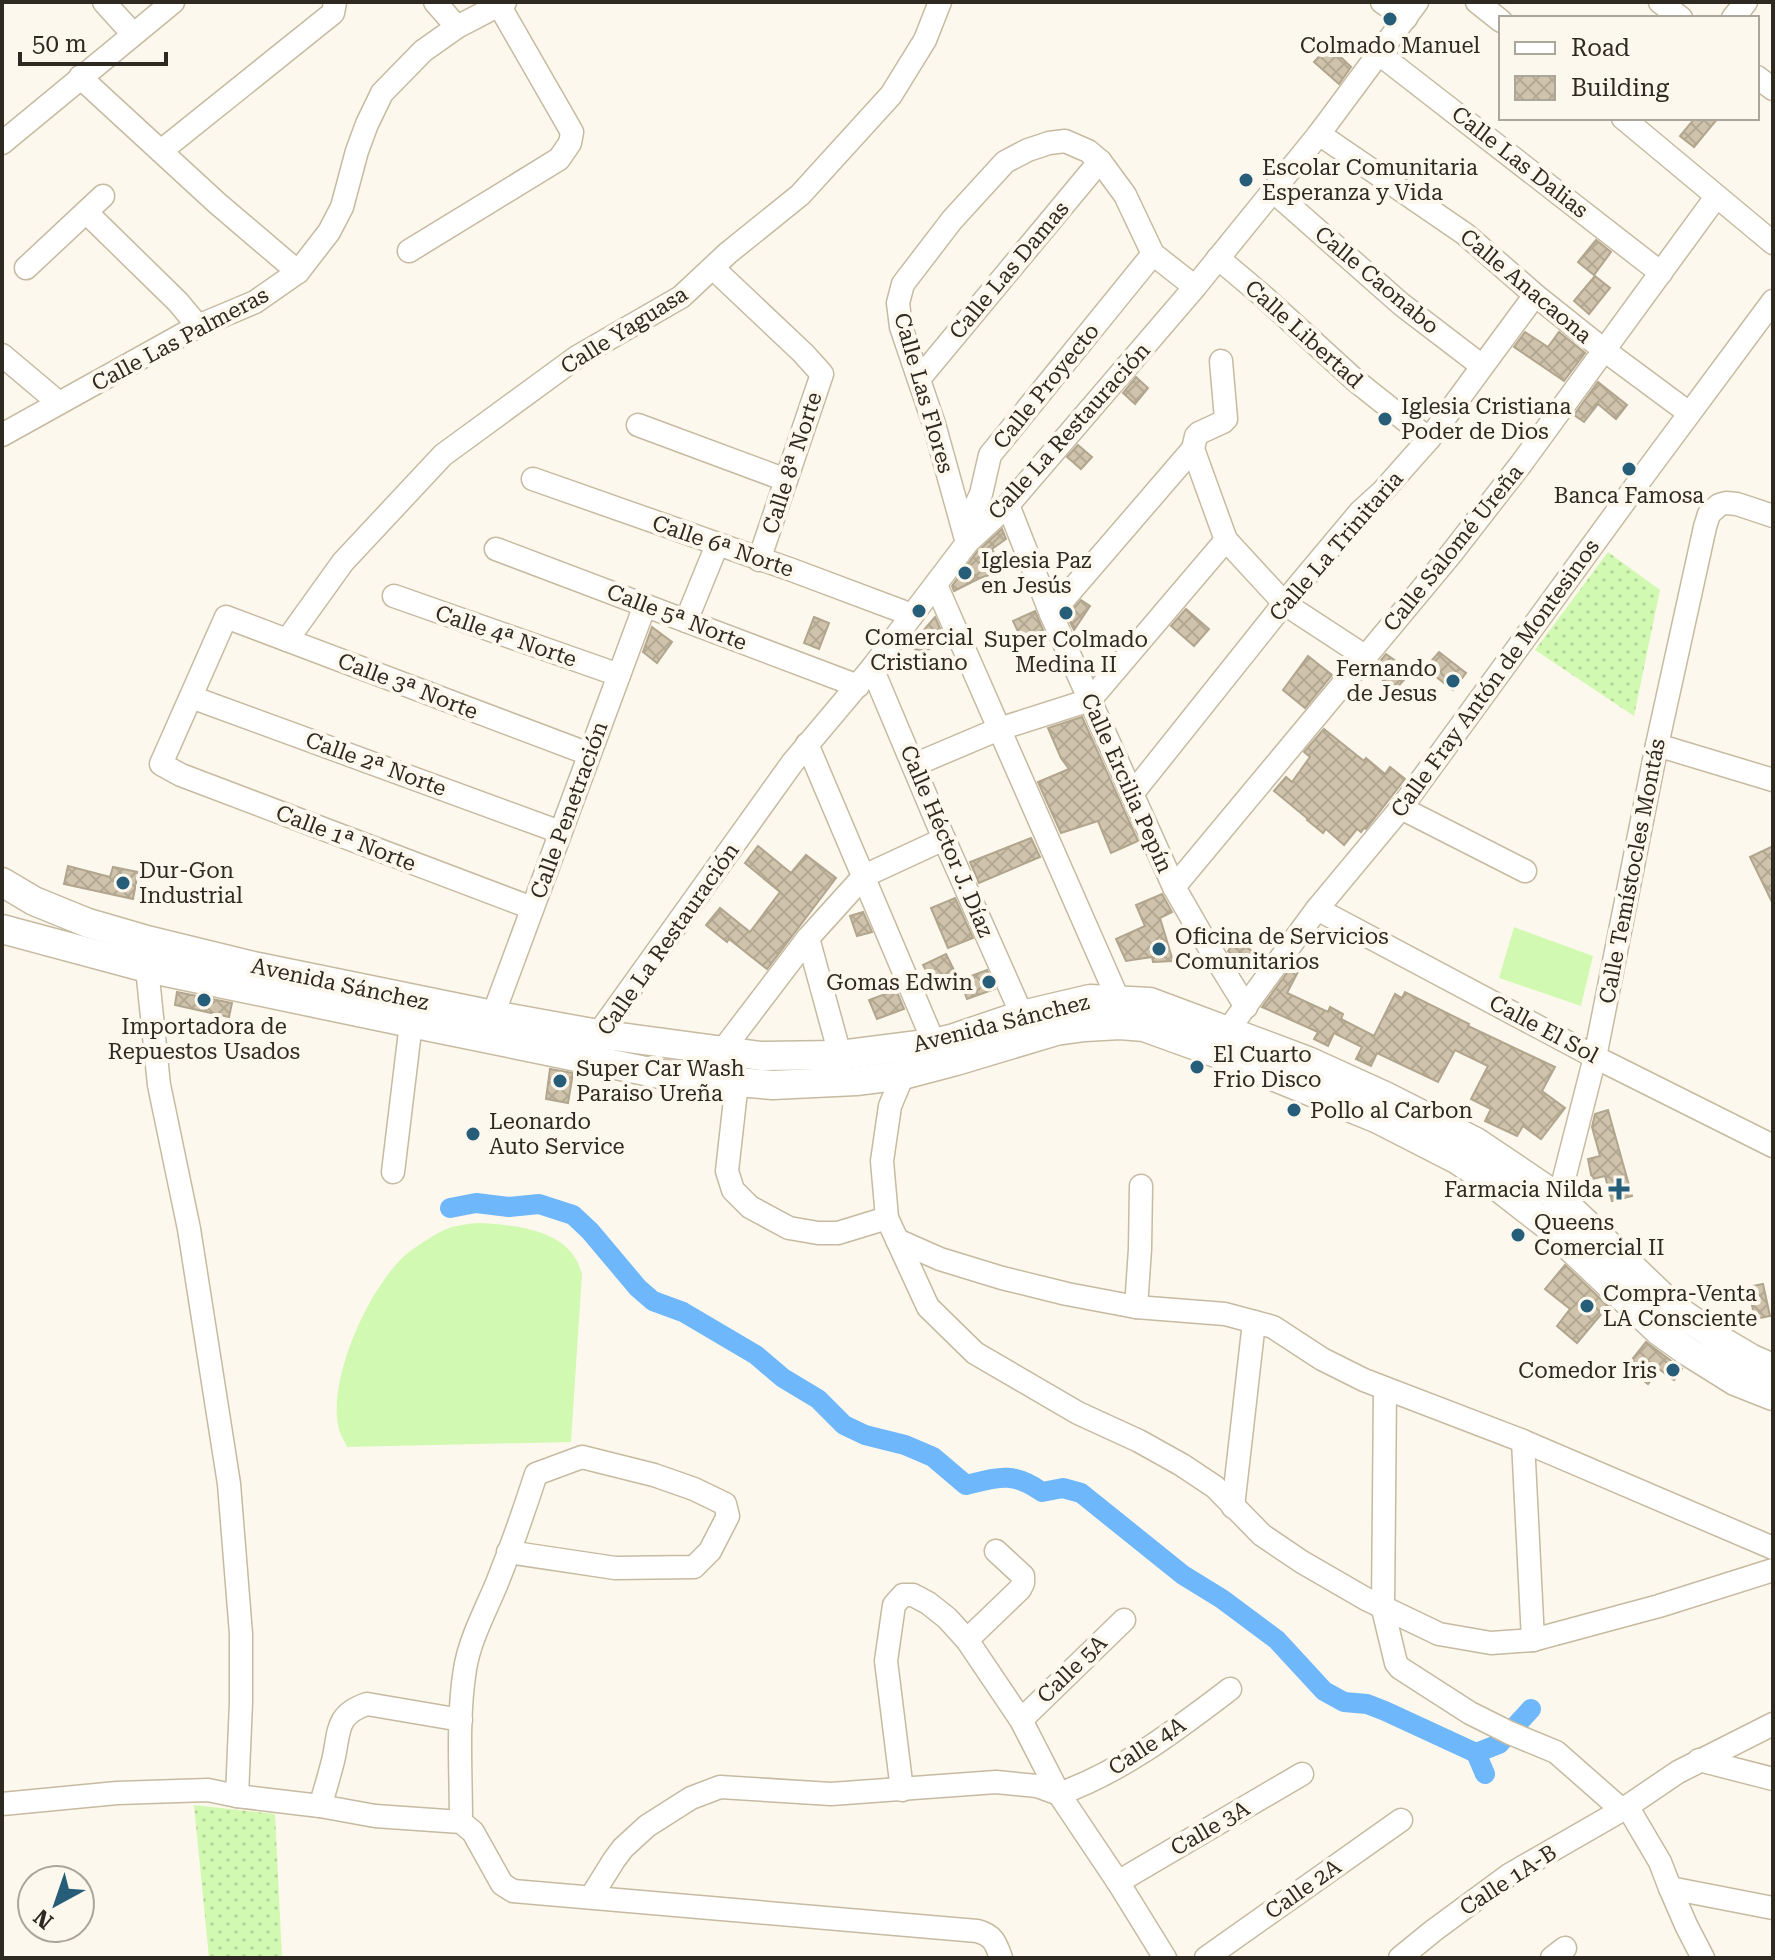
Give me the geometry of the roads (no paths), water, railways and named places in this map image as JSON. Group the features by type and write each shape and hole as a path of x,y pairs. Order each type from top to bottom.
{"street":[{"path":"104,2 133,34"},
{"path":"2,143 173,2"},
{"path":"161,151 333,13 335,2"},
{"path":"435,2 457,27"},
{"name":"Calle Yaguasa","path":"287,640 343,562 443,455 577,357 681,297 728,253 800,195 891,95 925,40 940,2"},
{"path":"1382,2 1412,10"},
{"path":"1477,2 1499,19"},
{"path":"1660,2 1678,16"},
{"path":"409,251 559,159 570,143 572,132 502,4"},
{"name":"Calle Las Palmeras","path":"2,435 198,326 255,302 298,272 329,232 342,207 357,151 382,93 423,51 457,27 502,4"},
{"name":"Calle La Restauración","path":"595,1047 807,744 858,686 936,585 965,536 1008,505 1195,287 1319,134 1412,10"},
{"name":"Calle Las Dalias","path":"1378,53 1661,273"},
{"path":"80,77 217,203 298,272"},
{"path":"1625,120 1773,243"},
{"name":"Calle Anacaona","path":"1319,134 1465,234 1535,295 1689,413"},
{"name":"Calle Las Flores","path":"965,536 934,424 901,327 898,303 903,284 952,220 1005,162 1049,143 1065,141 1088,151 1100,161 1125,195 1153,254 1195,287"},
{"name":"Calle Las Damas","path":"919,379 1100,161"},
{"name":"Calle Caonabo","path":"1273,191 1401,304 1482,366"},
{"path":"26,268 103,196"},
{"name":"Calle Salomé Ureña","path":"1174,887 1366,657 1521,464 1716,197"},
{"path":"86,212 178,302 198,326"},
{"name":"Calle Proyecto","path":"965,536 981,494 990,455 1153,254"},
{"name":"Calle Libertad","path":"1218,258 1356,381 1429,439"},
{"name":"Calle 8ª Norte","path":"713,268 822,374 759,560"},
{"name":"Calle La Trinitaria","path":"1132,794 1360,512 1429,439 1535,295"},
{"name":"Calle Fray Antón de Montesinos","path":"1222,1041 1317,909 1401,808 1773,301"},
{"path":"2,355 59,403"},
{"path":"1051,614 1193,449 1196,436 1226,419 1221,361"},
{"path":"638,425 786,480"},
{"path":"1193,449 1226,540 1285,604 1366,657"},
{"name":"Calle 6ª Norte","path":"533,479 912,615"},
{"name":"Calle Temístocles Montás","path":"1546,1224 1559,1198 1595,1057 1657,745 1709,514 1726,503 1773,516"},
{"name":"Calle Ercilia Pepín","path":"1008,505 1051,614 1174,887 1246,1007"},
{"path":"914,765 999,729 1090,700 1226,540"},
{"path":"686,621 717,545"},
{"name":"Calle 5ª Norte","path":"496,549 858,686"},
{"path":"936,585 1118,999"},
{"name":"Calle 4ª Norte","path":"394,596 619,675"},
{"name":"Calle Penetración","path":"493,1015 645,605"},
{"name":"Calle 3ª Norte","path":"191,697 226,617 589,754"},
{"name":"Calle Héctor J. Díaz","path":"872,668 1022,1015"},
{"name":"Calle 1ª Norte","path":"191,697 161,764 181,775 532,908"},
{"name":"Calle 2ª Norte","path":"191,697 560,832"},
{"path":"807,744 934,1043"},
{"path":"1657,745 1773,780"},
{"path":"1401,808 1525,871"},
{"path":"722,1051 808,938 864,876 944,839"},
{"name":"Avenida Sánchez","path":"2,882 34,901 88,923 253,966 493,1015 595,1047 660,1074 773,1085 856,1081 903,1075 1056,1031 1085,1027 1144,1027 1222,1041 1346,1078 1476,1142 1559,1198 1674,1308 1725,1343 1773,1368"},
{"name":"Calle El Sol","path":"1317,909 1595,1057 1773,1146"},
{"name":"Avenida Sánchez","path":"2,929 147,968 411,1023 595,1047 722,1051 761,1056 840,1055 934,1043 1056,1005 1090,999 1150,1002 1471,1168 1546,1224 1659,1331 1735,1381 1773,1396"},
{"path":"808,938 840,1055"},
{"path":"147,968 159,1085 189,1229 229,1484 241,1634 237,1796"},
{"path":"393,1172 411,1023"},
{"path":"903,1075 890,1106 882,1161 887,1218 928,1307 975,1353 1078,1413 1182,1465 1215,1487 1262,1535 1383,1609 1439,1634 1491,1643 1533,1640 1659,1606 1773,1570"},
{"path":"737,1082 727,1171 733,1190 750,1207 789,1228 818,1233 838,1233 887,1218"},
{"path":"1136,1307 1141,1186"},
{"path":"897,1240 940,1259 1067,1294 1136,1307 1225,1314 1273,1327 1322,1359 1385,1389 1523,1441 1773,1548"},
{"path":"1233,1507 1254,1322"},
{"path":"1385,1389 1383,1609 1393,1657 1400,1668 1470,1713 1556,1752 1624,1808 1660,1862 1703,1958"},
{"path":"1523,1441 1533,1640"},
{"path":"461,1822 461,1720 465,1669 476,1630 536,1474 582,1457 654,1475 694,1489 725,1504 728,1516 710,1551 694,1567 615,1568 508,1552"},
{"path":"967,1640 1023,1583 1023,1576 996,1551"},
{"path":"902,1790 886,1661 894,1605 903,1595 913,1595 947,1618 967,1640 1021,1720 1059,1794 1165,1958"},
{"name":"Calle 5A","path":"1021,1720 1124,1620"},
{"name":"Calle 4A","path":"1059,1794 1135,1757 1230,1689"},
{"path":"320,1806 334,1759 339,1726 353,1708 367,1704 461,1720"},
{"name":"Calle 1A-B","path":"1400,1958 1509,1875 1624,1808 1678,1772 1773,1724"},
{"path":"1699,1760 1773,1779"},
{"name":"Calle 3A","path":"1118,1882 1302,1774"},
{"path":"591,1897 614,1860 634,1837 657,1818 691,1798 720,1787 831,1794 996,1782 1037,1786 1059,1794"},
{"path":"2,1804 117,1793 208,1790 375,1816 461,1822 473,1832 502,1884 513,1891 977,1931 992,1937 1001,1958"},
{"name":"Calle 2A","path":"1206,1958 1401,1820"},
{"path":"1670,1888 1773,1908"}],"waterway":[{"path":"450,1208 476,1203 509,1207 539,1204 573,1215 653,1301 683,1312 756,1355 783,1378 818,1399 844,1425 933,1457 966,1485 1014,1478 1042,1492 1063,1488 1081,1493 1183,1575 1222,1599 1277,1640 1324,1691 1344,1702 1367,1704 1385,1711 1476,1753"},
{"path":"1485,1774 1476,1753 1499,1744 1531,1709"}],"place":[{"name":"Colmado Manuel","path":"1390,19"},
{"name":"Escolar Comunitaria Esperanza y Vida","path":"1246,180"},
{"name":"Iglesia Cristiana Poder de Dios","path":"1385,419"},
{"name":"Banca Famosa","path":"1629,469"},
{"name":"Iglesia Paz en Jesús","path":"965,573"},
{"name":"Comercial Cristiano","path":"919,611"},
{"name":"Super Colmado Medina II","path":"1066,613"},
{"name":"Fernando de Jesus","path":"1453,681"},
{"name":"Dur-Gon Industrial","path":"123,883"},
{"name":"Oficina de Servicios Comunitarios","path":"1159,949"},
{"name":"Gomas Edwin","path":"989,982"},
{"name":"Importadora de Repuestos Usados","path":"204,1000"},
{"name":"El Cuarto Frio Disco","path":"1197,1067"},
{"name":"Super Car Wash Paraiso Ureña","path":"560,1081"},
{"name":"Pollo al Carbon","path":"1294,1110"},
{"name":"Leonardo Auto Service","path":"473,1134"},
{"name":"Farmacia Nilda","path":"1619,1189"},
{"name":"Queens Comercial II","path":"1518,1235"},
{"name":"Compra-Venta LA Consciente","path":"1587,1306"},
{"name":"Comedor Iris","path":"1673,1370"}]}
